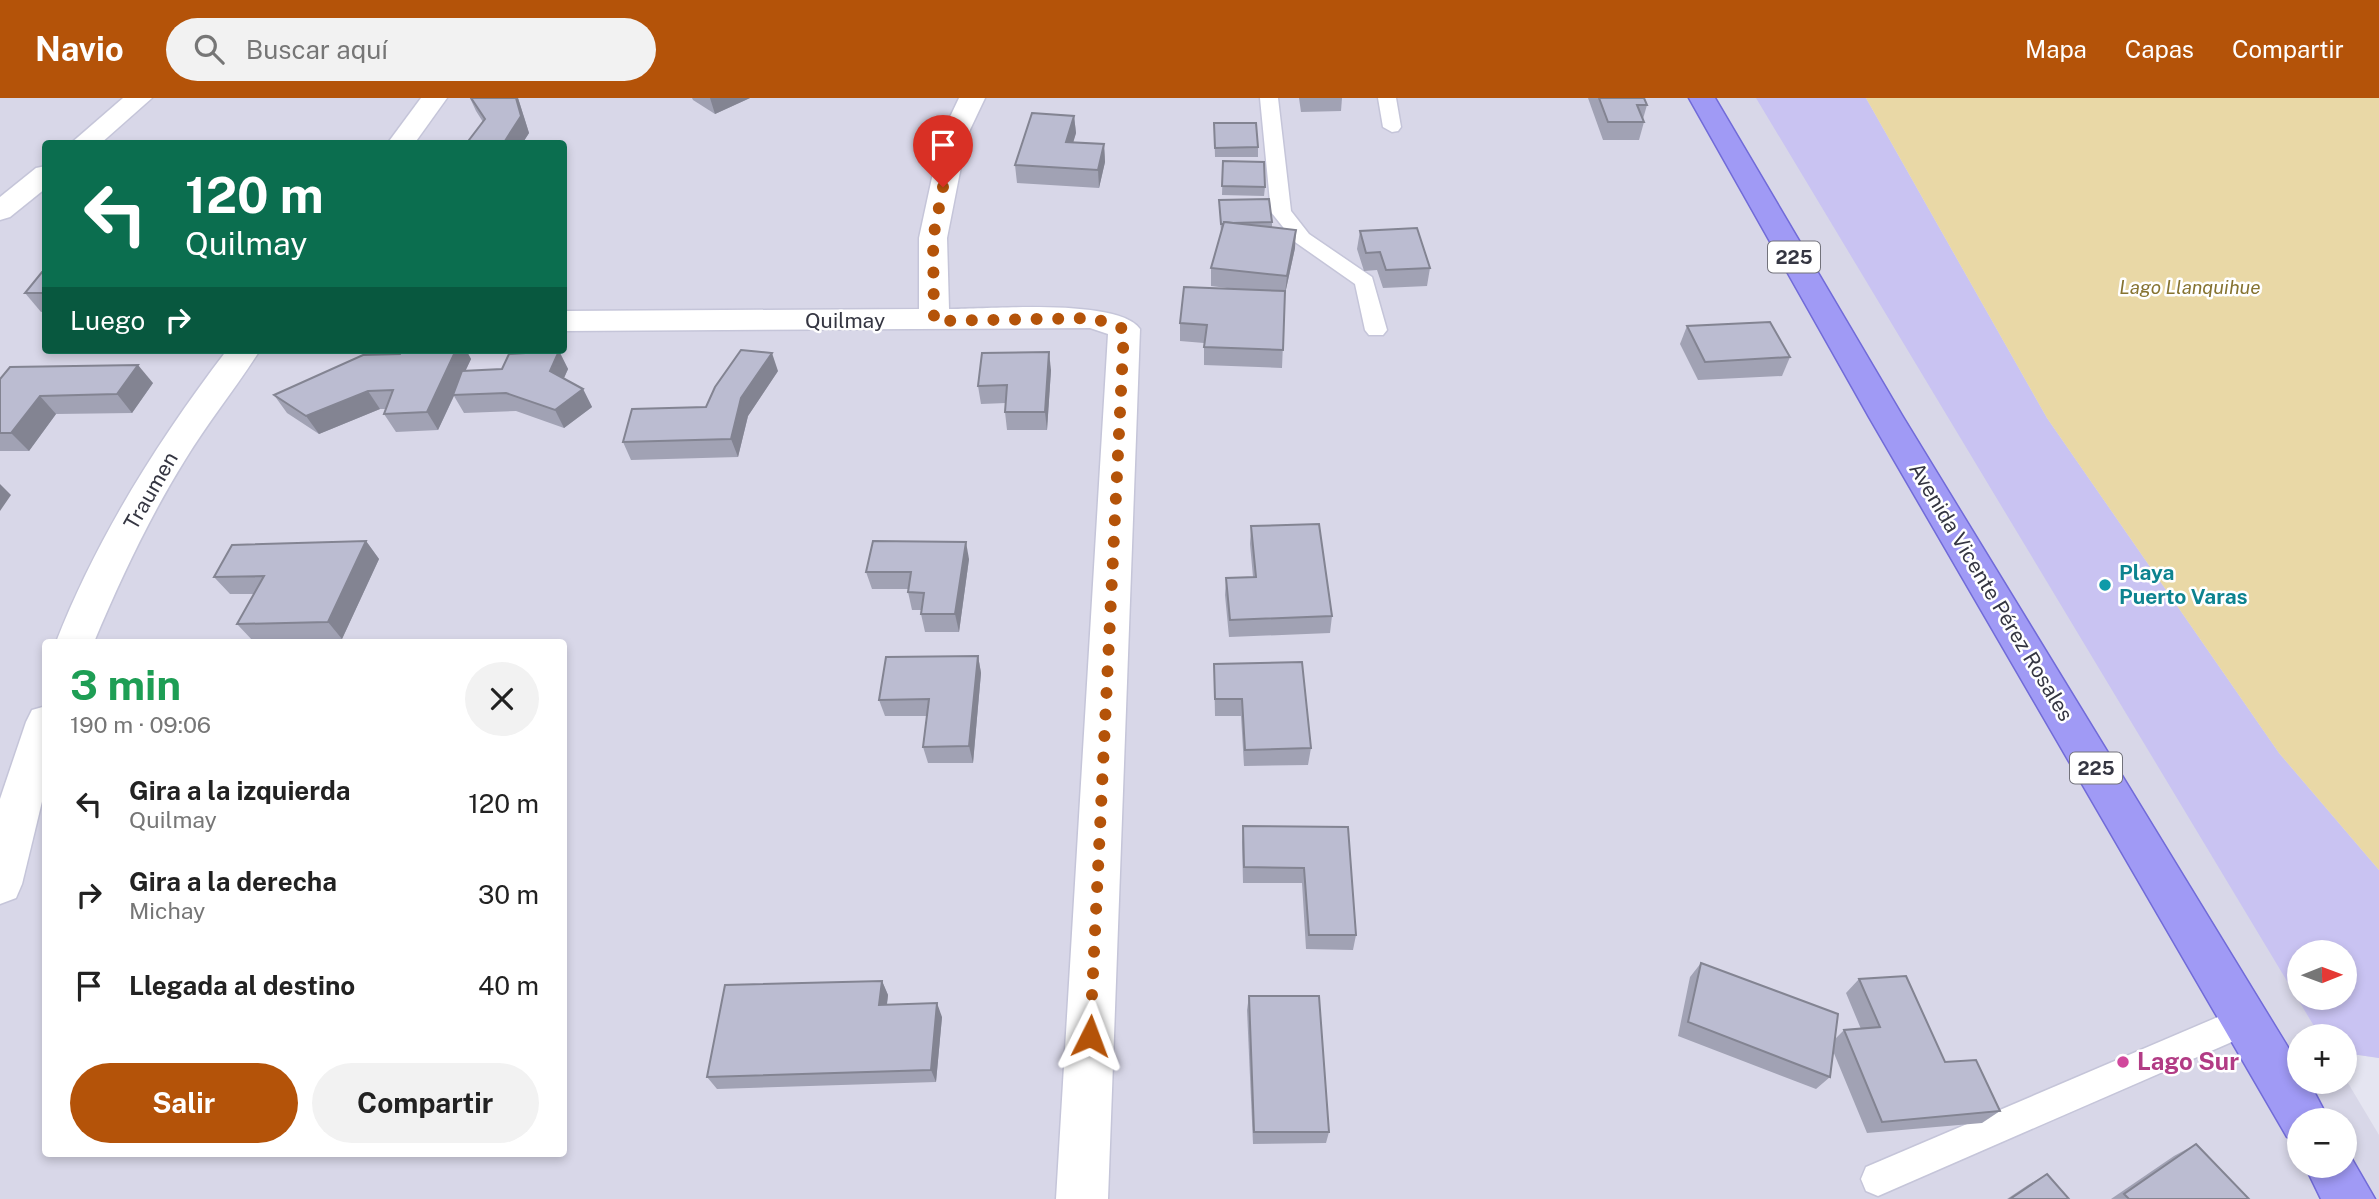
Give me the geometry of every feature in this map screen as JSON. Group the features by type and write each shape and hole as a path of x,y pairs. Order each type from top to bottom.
{"main road":[{"name":"Avenida Vicente Pérez Rosales","path":"1702,98 1886,417 2297,1108"},
{"path":"2337,1178 2349,1199"}],"street":[{"path":"88,140 139,98"},
{"path":"403,140 434,98"},
{"path":"934,321 933,238 954,136 972,98"},
{"path":"0,211 42,177"},
{"name":"Quilmay","path":"567,321 1093,318 1124,329 1082,1199"},
{"name":"Traumen","path":"76,639 143,502 182,436 241,354"},
{"path":"0,884 24,787 42,734"}],"lane":[{"path":"1269,98 1281,212 1301,238 1365,281 1376,330"},
{"path":"1387,98 1392,127"},
{"path":"1878,1179 2246,1020"}],"shaded area":[{"path":"0,98 1866,98 2047,418 2279,753 2379,870 2379,1058 2357,1055 2357,1024 2287,1024 2287,1094 2355,1094 2379,1135 2379,1199 0,1199"}],"sand":[{"name":"Playa Puerto Varas","path":"1756,98 1866,98 2047,418 2279,753 2379,870 2379,1058 2357,1055 2357,1024 2313,1024 2304,1010 2357,1010 2357,940 2287,940 2287,981"}],"water":[{"name":"Lago Llanquihue","path":"1866,98 2379,98 2379,870 2279,753 2047,418"}],"building":[{"path":"471,98 516,98 521,116 506,140 469,140 485,119"},
{"path":"1599,98 1644,98 1647,105 1637,105 1644,122 1608,122"},
{"path":"1032,113 1074,116 1066,142 1104,144 1098,170 1015,165"},
{"path":"1214,123 1256,123 1258,147 1215,148"},
{"path":"1223,161 1264,162 1265,187 1222,186"},
{"path":"1269,199 1272,222 1221,224 1219,200"},
{"path":"1224,222 1296,230 1287,276 1211,268"},
{"path":"1417,228 1430,268 1386,270 1380,252 1366,253 1360,231"},
{"path":"42,272 42,293 25,293"},
{"path":"1184,287 1285,291 1283,350 1204,347 1207,325 1180,323"},
{"path":"1770,322 1790,357 1705,362 1687,326"},
{"path":"741,350 772,353 741,398 731,439 623,442 632,409 706,407 715,387"},
{"path":"1049,352 1045,412 1005,412 1007,385 978,386 982,353"},
{"path":"454,354 427,412 384,414 393,390 368,391 306,416 274,395 363,355"},
{"path":"509,354 558,354 550,371 583,389 555,410 506,393 453,395 462,371 502,369"},
{"path":"138,365 117,394 40,396 11,433 0,433 0,379 10,367"},
{"path":"1319,524 1332,616 1230,620 1226,578 1256,577 1251,526"},
{"path":"366,541 328,622 237,624 264,576 214,577 232,545"},
{"path":"873,541 966,542 955,614 921,614 924,593 908,592 911,572 866,572"},
{"path":"978,656 969,746 923,747 929,699 879,700 886,657"},
{"path":"1302,662 1311,748 1245,750 1242,699 1215,699 1214,664"},
{"path":"1243,826 1348,827 1356,935 1309,935 1304,868 1244,867"},
{"path":"1701,963 1838,1014 1830,1077 1688,1022"},
{"path":"1906,976 1945,1062 1976,1060 2000,1111 1882,1122 1844,1030 1880,1027 1859,979"},
{"path":"882,981 879,1005 937,1003 931,1070 707,1077 725,985"},
{"path":"1249,996 1319,996 1329,1132 1254,1132"},
{"path":"2196,1144 2249,1199 2129,1199 2124,1194"},
{"path":"2047,1174 2069,1199 2010,1199"}],"place":[{"name":"Playa Puerto Varas","path":"2105,585"},
{"name":"Lago Sur","path":"2123,1062"}],"route":[{"path":"943,187 933,238 934,321 1093,318 1124,329 1090,1036"}]}
